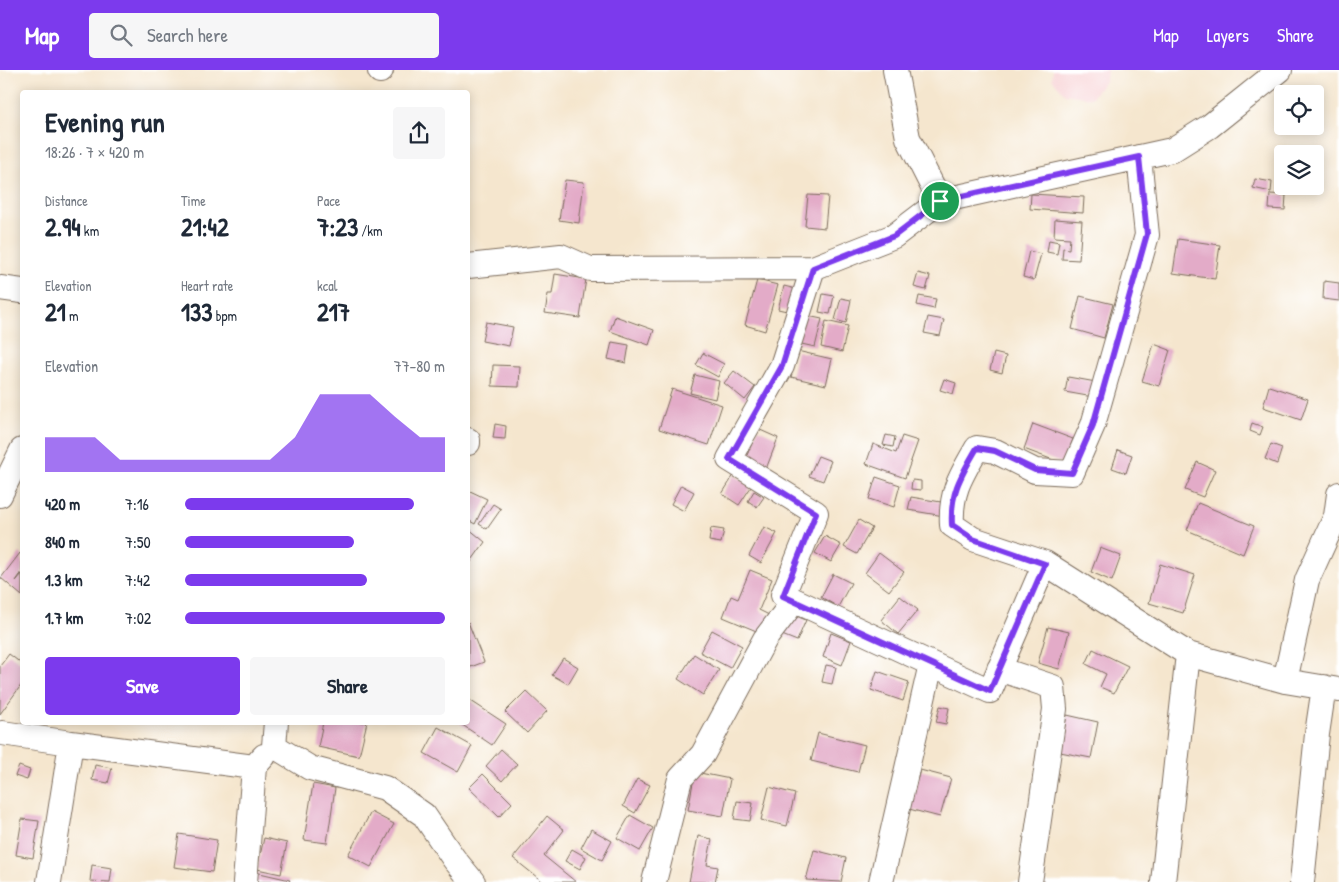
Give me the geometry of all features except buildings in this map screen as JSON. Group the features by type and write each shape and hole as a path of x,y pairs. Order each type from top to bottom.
{"street":[{"path":"896,70 908,138 940,201"},
{"path":"470,266 562,256 590,270 813,268 894,236 940,201 1172,150 1210,126 1280,70"},
{"path":"1139,157 1147,234 1093,425 1072,473 1035,470 995,451 977,448 960,478 951,505 952,525 973,539 1045,564 1188,654 1285,681 1332,688 1317,734 1302,882"},
{"path":"813,268 782,366 729,459 816,513 783,596 990,691 1045,564"},
{"path":"0,288 20,291"},
{"path":"0,495 20,454"},
{"path":"1285,681 1307,580 1338,509"},
{"path":"654,882 680,779 703,754 766,639 794,601"},
{"path":"1163,882 1188,654"},
{"path":"881,882 931,664"},
{"path":"999,669 1053,686 1055,709 1030,882"},
{"path":"245,882 254,767 274,746 276,725"},
{"path":"2,733 71,744 254,767"},
{"path":"49,882 71,744"},
{"path":"274,746 310,768 385,788 424,815 454,859 473,882"}],"shaded area":[{"path":"1053,70 1107,70 1106,80 1091,98 1065,94 1052,79"}],"route":[{"path":"1139,157 1147,234 1133,291 1117,337 1107,380 1093,425 1072,473 1035,470 995,451 977,448 960,478 951,505 952,525 973,539 1045,564 990,691 783,596 816,513 729,459 782,366 813,268 894,236 940,201 1139,157"}]}
